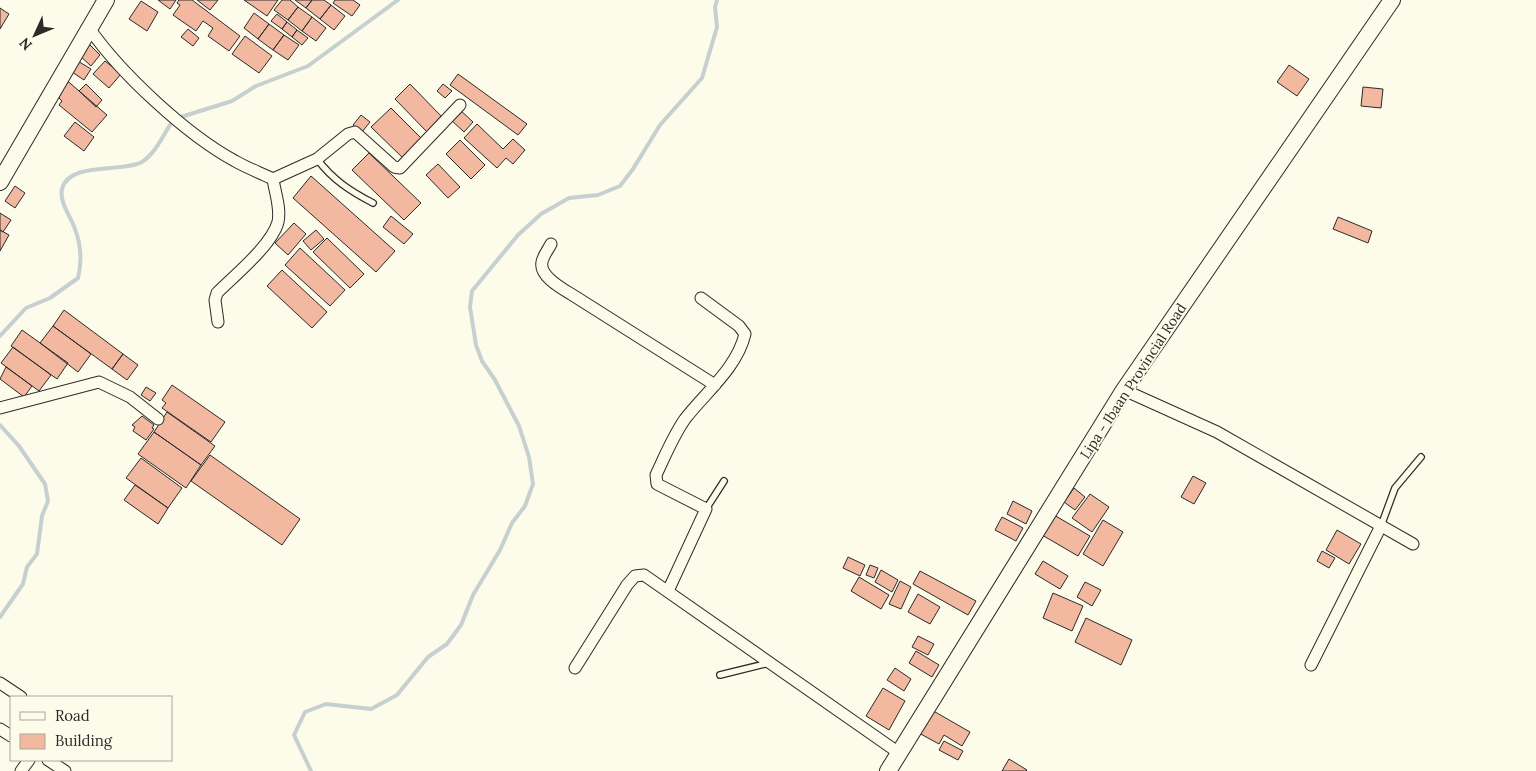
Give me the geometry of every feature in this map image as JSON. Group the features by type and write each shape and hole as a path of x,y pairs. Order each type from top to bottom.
{"main road":[{"path":"0,182 106,0"},
{"name":"Lipa - Ibaan Provincial Road","path":"888,771 1124,390 1392,0"}],"street":[{"path":"90,28 101,45 126,71 189,129 234,161 273,179 317,159 348,134 355,132 394,167 400,168 460,105"},
{"path":"218,322 215,300 218,292 266,242 278,223 273,179"},
{"path":"551,244 541,264 543,271 550,279 570,294 715,385"},
{"path":"668,591 706,509 664,490 657,484 656,475 685,420 715,385 743,345 745,334 740,326 701,298"},
{"path":"0,408 100,382 130,397 158,419"},
{"path":"1124,390 1216,432 1413,544"},
{"path":"1311,665 1381,526"},
{"path":"575,668 626,585 635,576 644,576 899,753"},
{"path":"0,683 20,696"},
{"path":"50,761 65,771"}],"lane":[{"path":"317,159 328,173 344,187 373,203"},
{"path":"1381,526 1395,488 1421,457"},
{"path":"706,509 724,481"},
{"path":"720,674 770,663"}],"building":[{"path":"158,0 176,0 170,9"},
{"path":"179,0 192,0 240,36 229,51 208,36 213,28 203,21 196,31 173,15 180,5 177,3"},
{"path":"197,0 218,0 210,10"},
{"path":"244,0 278,0 267,16"},
{"path":"282,0 290,0 298,7 288,20 274,10"},
{"path":"295,0 312,0 306,8"},
{"path":"312,0 324,0 331,5 320,19 306,8"},
{"path":"335,0 353,0 360,5 352,16 333,3"},
{"path":"141,1 158,12 147,31 129,19"},
{"path":"331,5 345,16 334,30 320,19"},
{"path":"298,7 312,17 302,31 288,20"},
{"path":"0,8 9,14 0,29"},
{"path":"254,13 269,24 258,39 244,28"},
{"path":"277,14 287,22 282,29 271,21"},
{"path":"312,17 326,28 316,41 302,31"},
{"path":"287,22 297,30 292,37 282,29"},
{"path":"269,24 284,35 273,50 258,39"},
{"path":"188,29 199,38 193,46 181,37"},
{"path":"297,30 308,38 302,45 292,37"},
{"path":"284,35 299,45 288,60 273,50"},
{"path":"245,36 272,56 259,73 232,54"},
{"path":"89,44 100,55 91,66 79,55"},
{"path":"76,60 91,69 84,80 69,70"},
{"path":"105,61 121,74 109,88 93,74"},
{"path":"1289,65 1309,79 1297,96 1277,82"},
{"path":"458,74 527,124 518,135 450,85"},
{"path":"64,78 107,115 92,132 59,105 62,101 59,98"},
{"path":"86,84 102,100 96,107 79,91"},
{"path":"410,84 442,117 427,132 395,99"},
{"path":"443,84 452,91 445,98 437,91"},
{"path":"1363,87 1383,89 1381,108 1361,106"},
{"path":"391,108 423,140 404,159 371,127"},
{"path":"459,109 473,122 464,132 450,119"},
{"path":"361,115 370,122 362,132 353,125"},
{"path":"75,122 94,137 84,151 64,136"},
{"path":"477,124 503,149 513,139 525,150 513,164 506,158 497,168 464,138"},
{"path":"460,140 485,165 471,179 446,154"},
{"path":"369,153 421,203 404,220 352,170"},
{"path":"438,164 460,187 448,198 426,175"},
{"path":"311,176 395,251 376,272 293,198"},
{"path":"15,186 25,193 15,208 5,201"},
{"path":"0,213 11,220 3,232 0,230"},
{"path":"391,216 413,234 404,244 383,227"},
{"path":"1338,217 1372,231 1368,243 1333,229"},
{"path":"294,223 306,234 288,255 275,243"},
{"path":"0,230 9,235 0,251"},
{"path":"316,230 324,239 311,250 303,241"},
{"path":"327,238 364,274 350,288 313,252"},
{"path":"300,248 345,290 330,306 285,265"},
{"path":"282,270 327,312 312,328 267,286"},
{"path":"64,310 123,354 112,369 53,326"},
{"path":"53,326 91,354 78,372 40,343"},
{"path":"22,330 68,363 57,379 11,346"},
{"path":"13,347 51,375 39,391 1,363"},
{"path":"123,354 138,365 127,380 112,369"},
{"path":"6,367 32,386 24,397 0,379"},
{"path":"172,385 225,422 211,442 162,408 166,403 162,400"},
{"path":"146,387 156,393 150,401 141,395"},
{"path":"167,412 215,446 201,465 154,432"},
{"path":"142,416 154,425 152,428 154,429 146,440 133,431 135,427 132,425"},
{"path":"154,432 201,465 186,488 138,454"},
{"path":"210,455 300,519 282,545 191,481"},
{"path":"141,458 182,488 168,508 126,478"},
{"path":"1193,476 1206,483 1194,504 1181,497"},
{"path":"135,485 168,508 158,524 124,500"},
{"path":"1074,488 1085,497 1075,510 1064,502"},
{"path":"1090,494 1109,507 1092,532 1072,518"},
{"path":"1013,501 1032,511 1026,524 1007,514"},
{"path":"1054,515 1090,536 1078,556 1042,535"},
{"path":"1002,517 1023,528 1016,541 995,530"},
{"path":"1103,520 1123,532 1103,566 1083,554"},
{"path":"1337,530 1361,544 1349,564 1326,550"},
{"path":"1322,551 1335,558 1329,568 1317,561"},
{"path":"848,557 865,565 860,576 843,568"},
{"path":"1043,561 1068,576 1060,589 1035,574"},
{"path":"870,565 878,568 874,578 866,575"},
{"path":"881,570 898,580 892,592 875,582"},
{"path":"920,571 976,601 968,615 913,584"},
{"path":"859,577 889,595 881,609 851,591"},
{"path":"900,581 911,587 901,609 889,604"},
{"path":"1085,582 1101,590 1092,606 1077,597"},
{"path":"1053,593 1083,606 1072,631 1043,618"},
{"path":"918,594 940,607 930,624 908,612"},
{"path":"1086,618 1132,640 1121,665 1075,642"},
{"path":"918,636 934,644 928,655 912,647"},
{"path":"916,651 939,665 932,677 909,663"},
{"path":"895,668 911,679 904,691 887,680"},
{"path":"883,688 905,701 889,730 866,716"},
{"path":"930,709 970,732 962,746 944,735 939,744 917,732"},
{"path":"944,741 963,751 958,760 939,750"},
{"path":"1009,759 1027,770 1002,771"}],"waterway":[{"path":"181,117 232,101 256,86 308,66 398,0"},
{"path":"311,771 294,735 305,712 326,704 371,709 397,695 428,657 447,644 461,625 473,595 500,550 512,523 525,506 533,484 529,457 519,426 495,380 482,361 476,345 470,307 472,291 518,235 541,214 569,198 598,195 620,186 633,169 660,125 702,78 717,27 715,7 717,0"},
{"path":"0,336 26,308 50,298 78,278 80,260 79,241 62,199 62,189 67,180 85,171 122,167 142,162 155,149 172,122"},
{"path":"0,425 19,446 45,484 48,501 42,516 37,554 27,567 23,584 0,617"}]}
